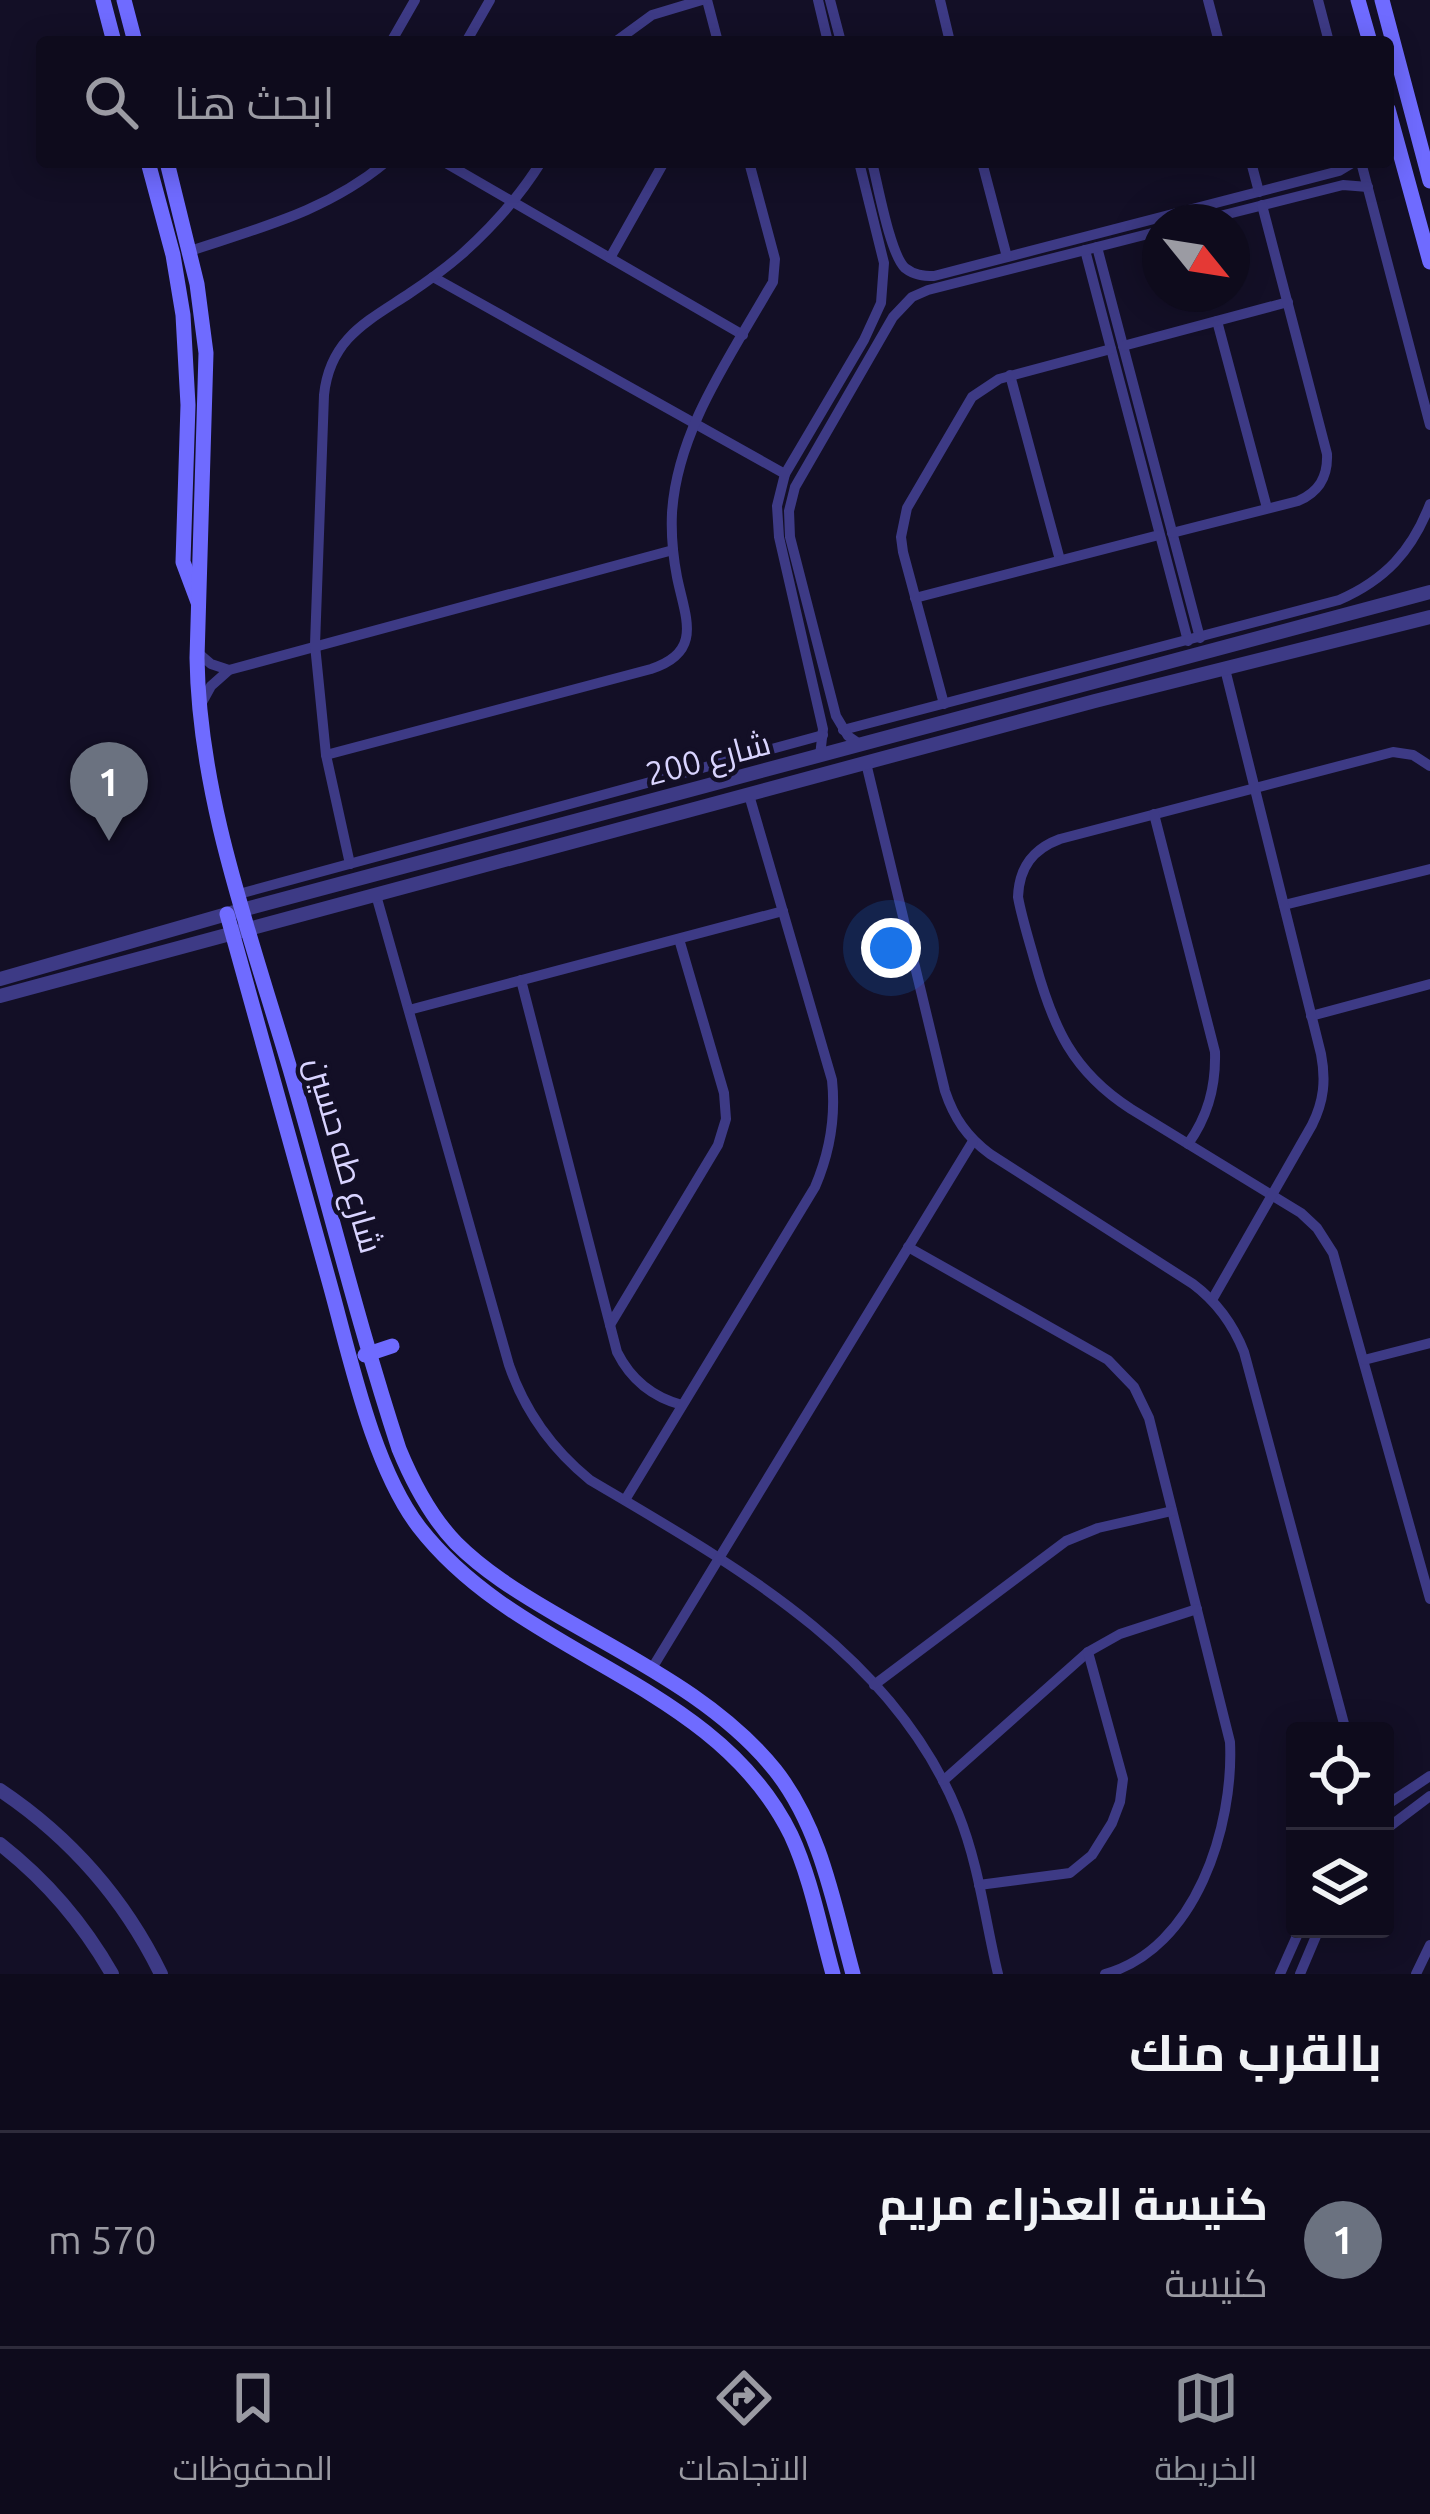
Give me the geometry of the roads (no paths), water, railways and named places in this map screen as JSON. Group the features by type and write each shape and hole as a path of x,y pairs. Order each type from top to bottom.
{"main road":[{"path":"104,0 113,36"},
{"path":"124,0 133,36"},
{"path":"1358,0 1368,36"},
{"path":"1382,0 1392,36"},
{"path":"1394,45 1430,181"},
{"path":"1394,131 1430,262"},
{"path":"150,168 173,255 186,345 183,562 199,604"},
{"name":"شارع طه حسين","path":"169,168 201,307 206,376 197,652 207,772 241,931 375,1440 417,1525 459,1572 522,1618 655,1696 733,1753 790,1834 833,1974"},
{"name":"شارع طه حسين","path":"241,931 406,1467 424,1502 445,1531 488,1570 730,1724 774,1769 813,1833 854,1974"},
{"path":"351,1360 392,1346"}],"street":[{"path":"394,36 415,0"},
{"path":"469,36 490,0"},
{"path":"623,36 652,15 704,0 716,36"},
{"path":"818,0 827,36"},
{"path":"830,0 839,36"},
{"path":"940,0 949,36"},
{"path":"1208,0 1217,36"},
{"path":"1318,0 1327,36"},
{"path":"190,251 312,210 378,168"},
{"path":"454,168 743,335"},
{"path":"350,864 326,754 315,645 328,370 352,333 465,251 537,168"},
{"path":"610,258 661,168"},
{"path":"326,754 663,665 682,648 689,624 673,550 675,485 695,424 775,270 751,168"},
{"path":"820,756 824,735 777,521 779,490 881,303 884,263 860,168"},
{"path":"874,168 896,252 914,274 934,276 1261,199 1342,185 1368,187"},
{"path":"984,168 1007,257"},
{"path":"915,598 1309,496 1324,478 1327,454 1253,168"},
{"path":"1247,204 1345,168"},
{"path":"1360,168 1430,425"},
{"path":"861,745 843,730 836,716 790,537 791,499 801,475 904,303 928,290 1142,235"},
{"path":"1091,248 1198,654"},
{"path":"433,278 785,474"},
{"path":"944,704 901,538 907,508 965,406 980,390 1010,375 1288,302"},
{"path":"1217,321 1267,508"},
{"path":"1010,375 1060,560"},
{"path":"843,730 1339,600 1387,573 1406,553 1430,505"},
{"path":"199,708 211,686 229,670 673,550"},
{"name":"شارع 200","path":"0,979 237,906 1430,592"},
{"name":"شارع 200","path":"0,996 1430,617"},
{"path":"197,652 229,670"},
{"path":"1212,1300 1321,1104 1324,1072 1225,669"},
{"path":"237,906 350,864 824,735"},
{"path":"1430,766 1413,755 1393,752 1046,844 1024,866 1018,897 1047,1007 1068,1049 1087,1073 1108,1093 1309,1220 1333,1253 1430,1599"},
{"path":"866,764 954,1114 973,1141 990,1154 1193,1283 1228,1319 1244,1352 1344,1722"},
{"path":"625,1500 815,1187 830,1140 832,1080 749,795"},
{"path":"1154,814 1215,1052 1210,1101 1187,1144"},
{"path":"1284,905 1430,869"},
{"path":"376,895 520,1392 544,1433 590,1480 720,1556 820,1629 912,1730 943,1781 965,1832 998,1974"},
{"path":"409,1010 783,911"},
{"path":"610,1325 724,1128 724,1093 679,939"},
{"path":"521,980 617,1352 634,1377 656,1395 682,1405"},
{"path":"1311,1016 1430,985"},
{"path":"651,1670 973,1141"},
{"path":"908,1247 1097,1353 1126,1377 1149,1418 1230,1742 1231,1774 1205,1871 1171,1933 1147,1956 1105,1974"},
{"path":"1364,1360 1430,1343"},
{"path":"874,1685 1066,1541 1087,1531 1172,1511"},
{"path":"943,1781 1088,1652 1120,1634 1196,1609"},
{"path":"979,1885 1076,1870 1092,1856 1117,1812 1123,1779 1088,1652"},
{"path":"1394,1800 1430,1776"},
{"path":"0,1790 51,1828 110,1888 161,1974"},
{"path":"1394,1823 1430,1796"},
{"path":"0,1844 57,1896 112,1974"},
{"path":"1280,1974 1296,1938"},
{"path":"1300,1974 1315,1938"},
{"path":"1416,1974 1430,1945"}],"place":[{"name":"كنيسة العذراء مريم","path":"109,841"}]}
